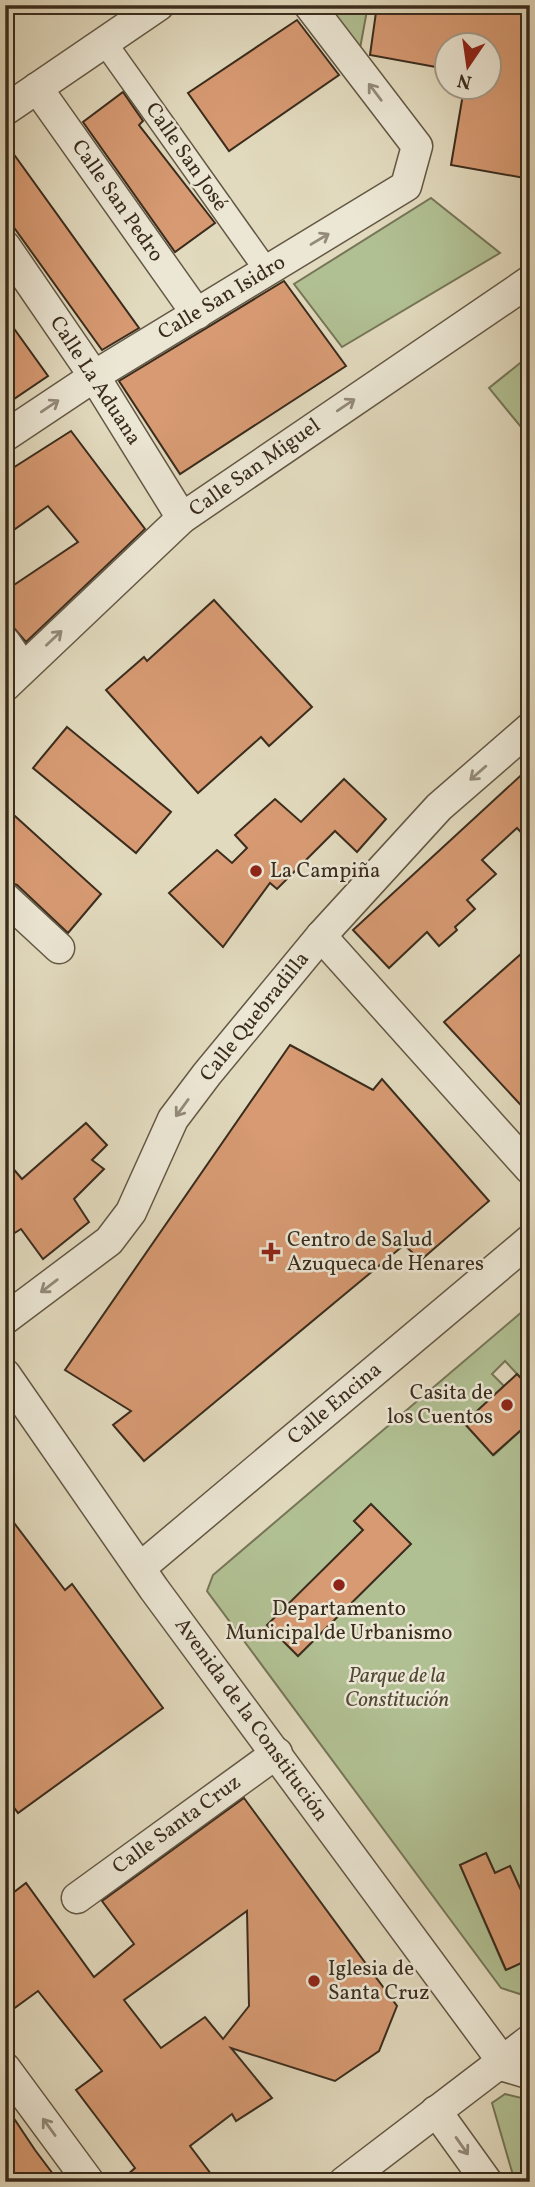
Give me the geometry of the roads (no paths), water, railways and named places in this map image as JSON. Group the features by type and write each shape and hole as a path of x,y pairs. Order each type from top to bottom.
{"street":[{"path":"5,110 159,5"},
{"name":"Calle San Isidro","path":"5,436 94,376 406,186 417,146 309,5"},
{"name":"Calle San José","path":"105,43 267,271"},
{"name":"Calle San Pedro","path":"37,88 197,314"},
{"name":"Calle La Aduana","path":"5,246 94,376 181,518"},
{"name":"Calle San Miguel","path":"14,677 181,518 530,281"},
{"path":"5,642 14,677"},
{"name":"Calle Quebradilla","path":"5,1319 109,1241 131,1212 173,1119 321,936 439,807 530,728"},
{"path":"5,898 59,948"},
{"path":"321,936 530,1169"},
{"name":"Calle Encina","path":"140,1568 530,1240"},
{"name":"Avenida de la Constitución","path":"5,1374 140,1568 277,1753 424,1959 521,2057"},
{"name":"Calle Santa Cruz","path":"76,1898 277,1753"},
{"path":"344,2182 436,2111 521,2057"},
{"path":"5,2068 89,2182"},
{"path":"436,2111 487,2182"}],"place":[{"name":"La Campiña","path":"256,871"},
{"name":"Centro de Salud Azuqueca de Henares","path":"271,1252"},
{"name":"Casita de los Cuentos","path":"507,1405"},
{"name":"Departamento Municipal de Urbanismo","path":"339,1585"},
{"name":"Iglesia de Santa Cruz","path":"314,1981"}],"park label":[{"name":"Parque de la Constitución","path":"397,1688"}]}
